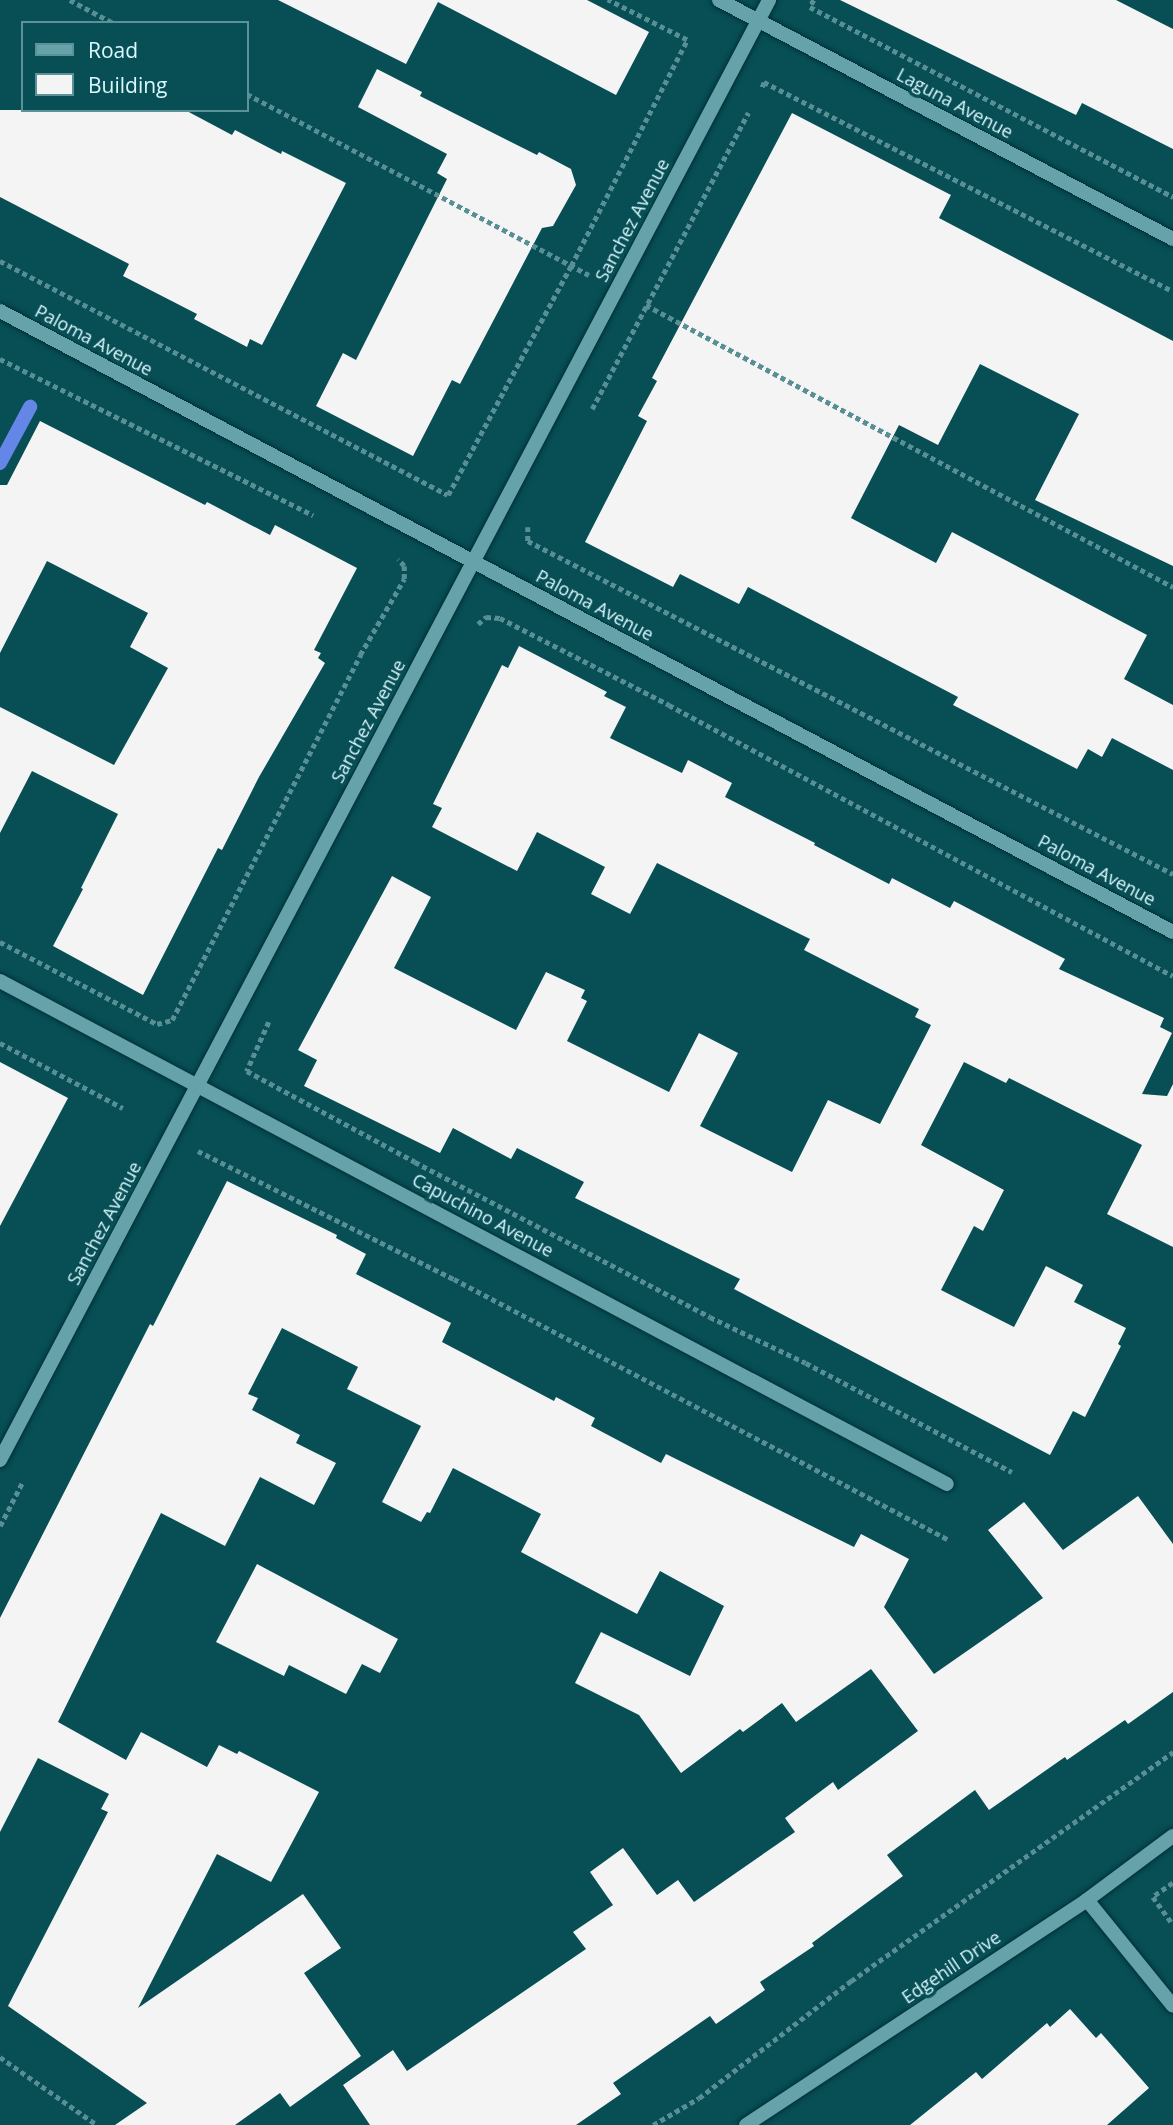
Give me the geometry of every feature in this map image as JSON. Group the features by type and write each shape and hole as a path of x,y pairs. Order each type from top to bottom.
{"street":[{"name":"Laguna Avenue","path":"719,0 1173,239"},
{"name":"Sanchez Avenue","path":"0,1460 769,0"},
{"name":"Paloma Avenue","path":"0,311 1173,932"},
{"name":"Capuchino Avenue","path":"0,981 947,1484"},
{"name":"Edgehill Drive","path":"747,2125 1087,1900 1173,1836"},
{"path":"1087,1900 1173,2006"}],"path":[{"path":"70,0 109,21"},
{"path":"0,261 448,495 571,266 687,40 608,0"},
{"path":"814,0 810,7 1173,197"},
{"path":"758,94 764,82 1093,247 1173,291"},
{"path":"248,95 1173,587"},
{"path":"588,417 752,106"},
{"path":"0,359 322,520"},
{"path":"534,515 528,527 528,541 1173,874"},
{"path":"0,942 157,1024 172,1020 360,655 404,579 404,566 396,557"},
{"path":"472,635 486,617 500,618 1173,976"},
{"path":"271,1018 247,1070 538,1227 710,1317 806,1363 1012,1472"},
{"path":"0,1043 122,1108"},
{"path":"198,1151 454,1279 949,1539"},
{"path":"653,2125 699,2098 851,1981 1173,1752"},
{"path":"1173,1883 1153,1897 1173,1925"},
{"path":"0,2057 97,2125"}],"building":[{"path":"278,0 587,0 649,32 616,95 438,2 406,64"},
{"path":"840,0 1116,0 1173,29 1173,149 1082,103 1076,115"},
{"path":"377,69 422,92 420,96 537,155 539,152 571,169 576,185 553,226 542,228 460,384 452,380 413,456 316,406 343,353 356,360 447,179 437,173 447,154 358,107"},
{"path":"0,110 189,112 232,135 235,130 346,183 262,345 250,339 247,347 194,319 197,314 123,276 129,264 0,197"},
{"path":"792,113 951,195 939,218 1173,341 1173,566 1035,500 1079,414 980,364 938,445 899,425 851,518 936,563 952,532 1147,635 1124,679 1173,705 1173,770 1112,738 1102,757 1088,749 1077,769 953,705 958,697 748,587 739,604 680,574 673,587 585,542 647,421 638,416 657,381 652,378"},
{"path":"40,421 205,505 207,502 270,535 275,525 357,568 314,650 321,653 318,658 325,663 259,777 222,850 218,848 143,995 53,946 118,814 32,771 0,833 0,707 114,765 168,668 130,647 148,613 47,561 0,653 0,485 7,485"},
{"path":"519,646 607,692 604,696 626,707 610,738 682,773 688,760 732,783 725,797 889,884 892,878 950,908 954,901 1065,959 1059,969 1164,1018 1160,1027 1172,1033 1142,1094 1167,1096 1173,1084 1173,1247 1107,1214 1142,1145 1009,1078 1006,1083 964,1062 921,1145 1004,1190 983,1231 974,1226 941,1290 1014,1327 1046,1266 1083,1285 1074,1302 1126,1328 1118,1344 1121,1346 1085,1417 1073,1411 1050,1455 734,1289 740,1279 575,1198 584,1182 517,1148 511,1159 453,1128 440,1153 304,1086 317,1060 298,1050 392,876 431,897 394,968 516,1030 546,972 585,990 581,998 587,1001 567,1041 669,1092 699,1033 738,1053 700,1126 792,1172 828,1100 880,1124 931,1025 915,1017 919,1009 804,950 810,939 657,863 630,914 591,894 605,867 537,832 517,871 432,827 442,808 433,804 502,665 508,668"},
{"path":"0,1062 68,1098 0,1226"},
{"path":"227,1181 337,1235 336,1238 366,1254 356,1274 451,1323 442,1342 554,1401 556,1397 595,1418 591,1426 661,1463 666,1454 854,1547 861,1534 909,1559 884,1607 934,1674 1043,1598 988,1530 1024,1502 1063,1550 1138,1496 1173,1544 1173,1692 1128,1724 1125,1720 1067,1760 1065,1757 989,1810 975,1790 887,1855 903,1876 812,1943 814,1946 760,1982 765,1990 716,2024 710,2016 613,2083 621,2094 576,2125 370,2125 343,2085 393,2050 407,2071 586,1949 573,1932 613,1905 590,1872 623,1848 657,1895 678,1880 694,1902 795,1832 785,1818 833,1782 838,1790 918,1731 871,1669 796,1722 782,1703 743,1732 740,1729 681,1773 639,1715 575,1683 601,1632 690,1676 724,1606 660,1571 637,1614 521,1552 541,1514 453,1468 430,1513 427,1512 421,1522 382,1502 421,1426 347,1389 358,1367 282,1328 248,1394 258,1398 252,1410 300,1435 296,1443 336,1463 314,1505 260,1477 225,1546 161,1513 58,1722 126,1760 141,1732 207,1767 219,1745 237,1754 239,1751 319,1792 271,1882 217,1854 138,2008 303,1894 341,1948 304,1973 361,2056 290,2107 280,2093 235,2125 115,2125 147,2103 8,2006 108,1812 101,1809 109,1794 38,1758 0,1832 0,1618 150,1324 153,1326"},
{"path":"257,1564 398,1639 380,1673 362,1664 346,1694 289,1665 284,1676 216,1642"},
{"path":"1070,2009 1096,2038 1101,2033 1149,2088 1107,2125 910,2125 976,2072 982,2079 1047,2023 1050,2027"}],"waterway":[{"path":"0,463 30,407"}]}
